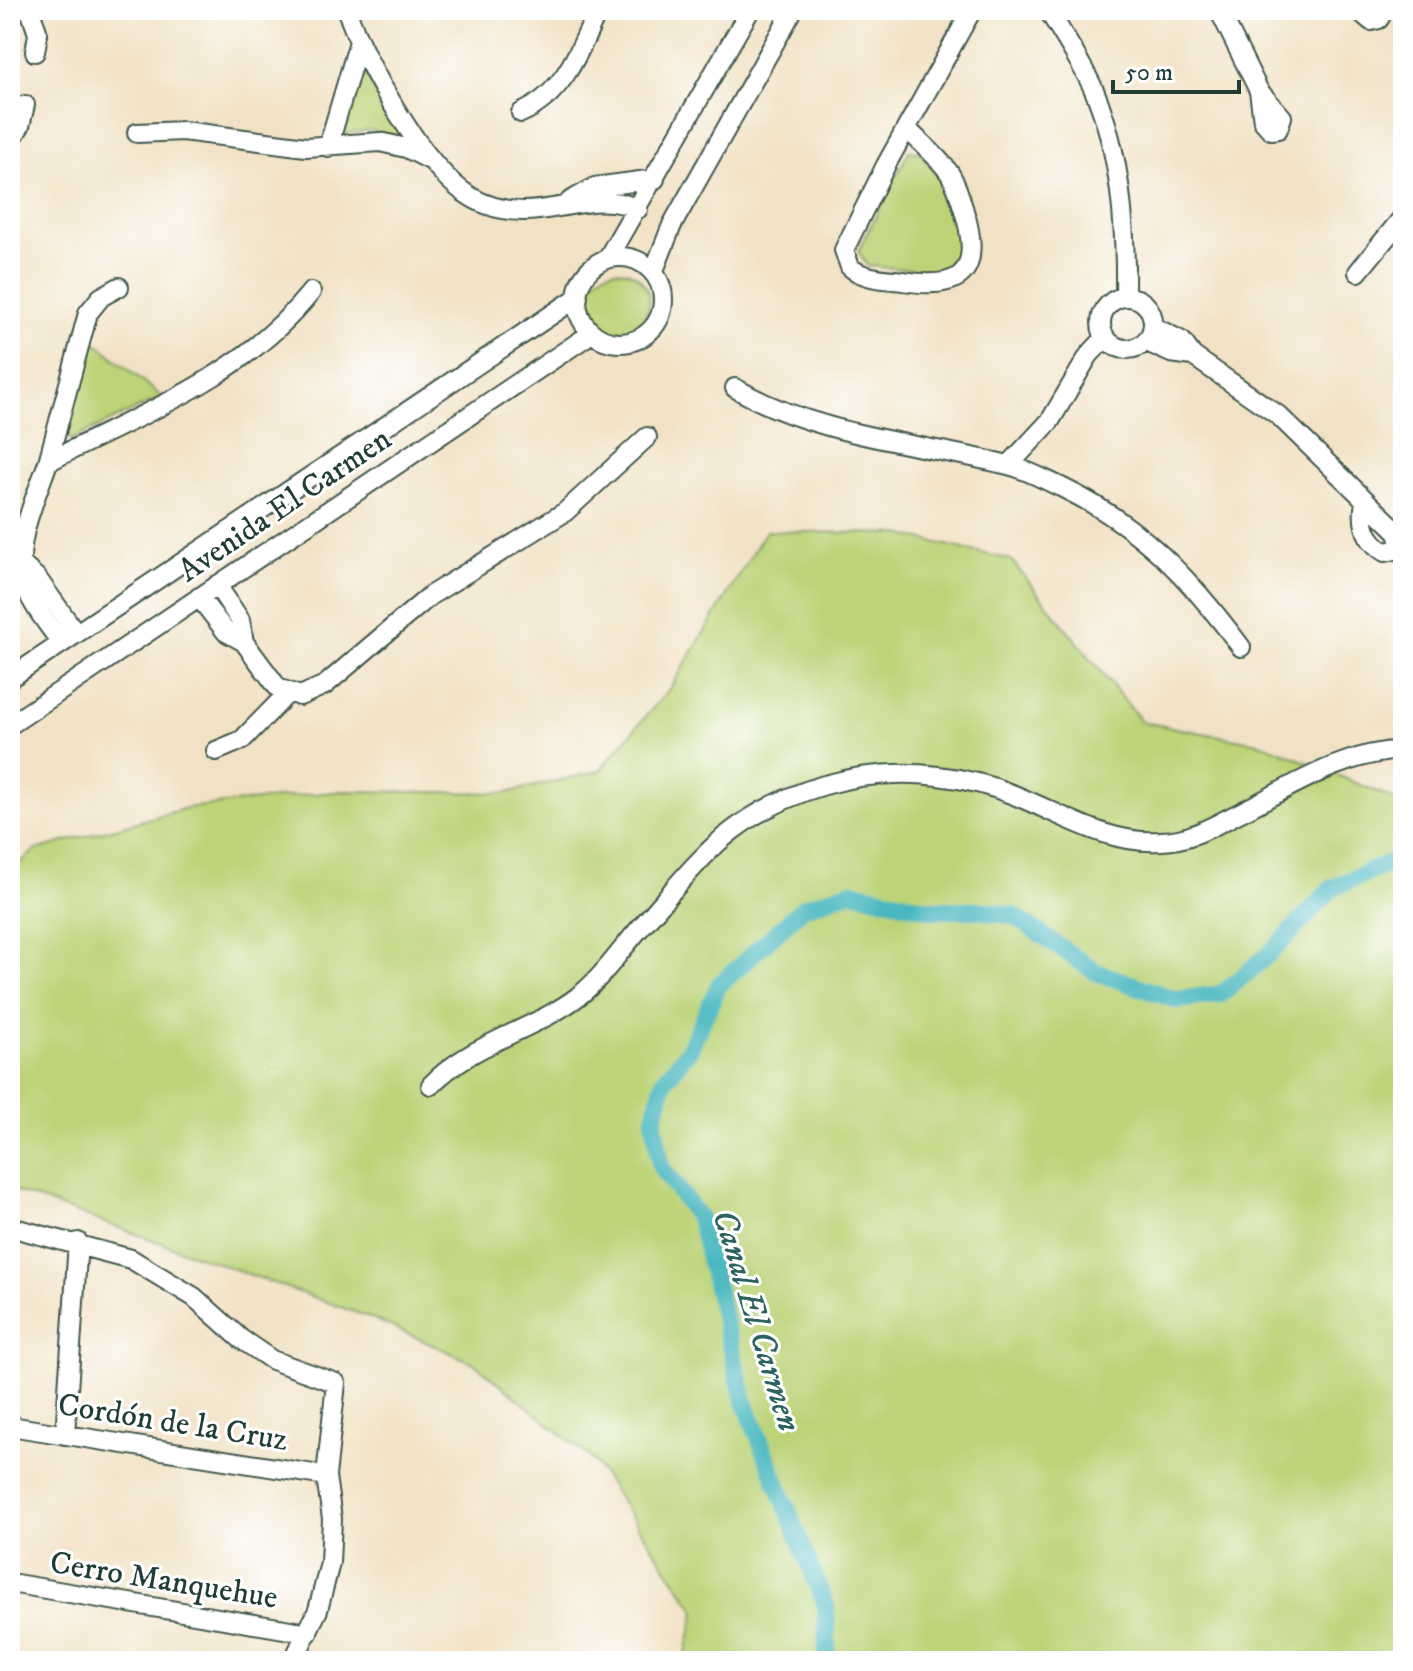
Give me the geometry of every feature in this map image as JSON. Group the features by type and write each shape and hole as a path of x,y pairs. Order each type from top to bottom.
{"street":[{"path":"30,10 38,34 35,52"},
{"path":"347,10 358,45 435,163 460,189 482,202 516,211 615,201 638,209"},
{"path":"521,113 542,102 559,85 598,10"},
{"path":"607,259 636,260 653,273 661,287 663,303 650,331 637,340 621,343 606,341 592,333 580,316 578,297 589,271 607,259 638,209 750,10"},
{"path":"653,273 672,225 793,10"},
{"path":"1048,10 1086,73 1106,124 1120,194 1125,297"},
{"path":"1219,10 1259,91"},
{"path":"1358,10 1371,21 1379,19 1384,10"},
{"path":"907,129 948,171 961,198 971,238 970,258 966,271 952,282 921,283 863,274 850,267 845,256 847,238 968,12"},
{"path":"328,147 358,45"},
{"path":"10,142 20,126 25,105"},
{"path":"137,133 183,131 290,146 328,147 380,142 406,148 435,163"},
{"path":"565,205 595,187 655,179"},
{"path":"1358,272 1403,217"},
{"path":"68,638 26,588 16,568 88,313 101,297 119,287"},
{"path":"48,462 183,396 263,339 311,292"},
{"name":"Avenida El Carmen","path":"10,678 578,297"},
{"path":"1150,334 1125,350 1105,338 1101,323 1105,308 1125,297 1147,305 1150,334 1171,353 1193,356 1278,415 1365,502"},
{"name":"Avenida El Carmen","path":"10,725 592,333"},
{"path":"1009,465 1050,421 1089,355 1105,338"},
{"path":"735,388 767,404 856,432 1009,465 1091,502 1134,529 1210,606 1241,647"},
{"path":"217,585 240,620 244,642 261,670 287,694 308,694 325,685 442,587 565,512 647,437"},
{"path":"199,597 226,632 244,642"},
{"path":"216,751 242,740 287,694"},
{"path":"431,1085 446,1069 490,1044 535,1025 582,993 721,840 761,812 806,791 881,774 935,775 1002,790 1110,836 1136,841 1166,841 1198,834 1341,762 1403,750"},
{"path":"10,1227 78,1242 153,1270 194,1297 241,1339 272,1360 336,1383 326,1476 332,1519 330,1563 318,1610 293,1661"},
{"path":"65,1435 78,1242"},
{"name":"Cordón de la Cruz","path":"10,1426 326,1476"},
{"name":"Cerro Manquehue","path":"10,1583 308,1633"}],"green space":[{"path":"359,63 402,132 396,136 369,130 347,134 341,129"},
{"path":"909,151 919,152 936,174 956,218 960,247 958,260 945,272 868,266 858,251"},
{"path":"612,270 624,270 640,279 647,289 647,313 640,323 624,332 612,332 592,318 587,307 587,295 601,275"},
{"path":"93,340 162,397 71,440 65,430"},
{"path":"766,531 899,534 1011,560 1142,722 1264,744 1403,803 1403,1661 684,1661 696,1611 593,1460 474,1363 374,1319 10,1189 10,871 36,850 187,808 342,791 506,793 599,771 671,687"}],"waterway":[{"name":"Canal El Carmen","path":"827,1661 826,1606 744,1400 699,1218 661,1167 654,1121 664,1081 689,1050 719,985 804,907 852,891 932,910 977,910 1014,916 1096,972 1177,1000 1222,994 1276,948 1332,888 1394,861 1403,861"}]}
